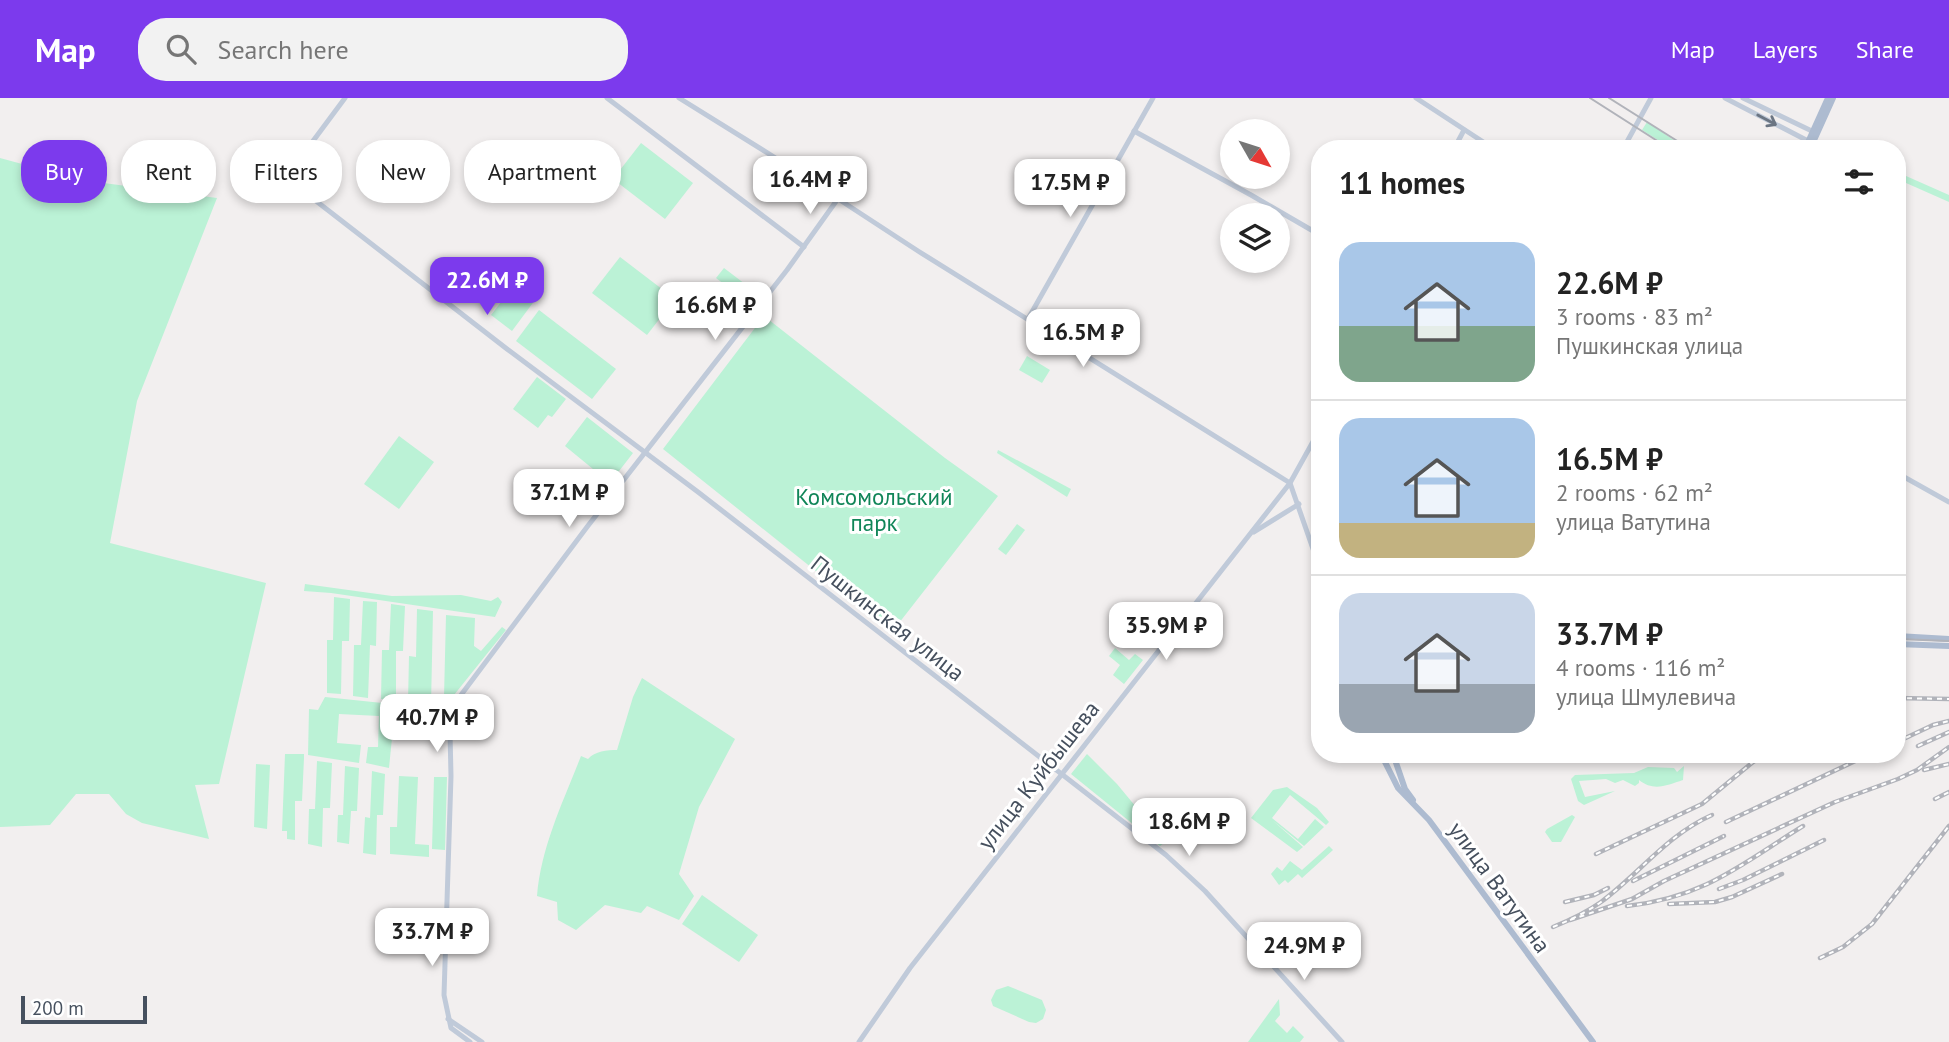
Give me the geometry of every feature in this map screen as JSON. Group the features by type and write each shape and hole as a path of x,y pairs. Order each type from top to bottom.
{"main road":[{"name":"Пушкинская улица","path":"345,98 287,176 316,202 1166,855 1191,877 1342,1042"},
{"path":"607,98 804,247"},
{"path":"679,98 837,200 1290,482 1311,541"},
{"path":"1028,320 1153,98"},
{"path":"1416,98 1480,140"},
{"path":"1628,140 1651,98"},
{"path":"1725,98 1802,140"},
{"path":"1744,98 1816,132"},
{"path":"1813,140 1830,98"},
{"path":"1459,140 1464,130"},
{"path":"1134,131 1311,230"},
{"path":"470,1042 451,1028 444,995 450,733 455,703 804,247 837,200"},
{"name":"улица Куйбышева","path":"859,1042 909,968 1290,482 1311,445"},
{"path":"1906,478 1949,502"},
{"name":"улица Куйбышева","path":"1250,534 1299,504"},
{"path":"1906,637 1949,639"},
{"path":"1906,644 1949,646"},
{"name":"улица Ватутина","path":"1385,763 1404,796 1423,813 1591,1041"},
{"path":"1395,763 1405,789 1423,813"},
{"path":"1390,776 1395,777 1398,773"},
{"path":"449,1018 482,1042"}],"green space":[{"path":"1647,122 1674,140 1658,140 1642,130"},
{"path":"641,143 693,183 665,219 621,185 621,169"},
{"path":"0,158 21,164 21,203 107,203 107,183 121,185 121,203 215,203 137,401 110,543 266,583 219,784 195,785 209,839 142,823 126,814 109,794 76,794 50,825 0,827"},
{"path":"1906,176 1949,195 1949,202 1906,183"},
{"path":"620,257 675,299 647,335 592,293"},
{"path":"724,268 745,284 737,294 716,278"},
{"path":"515,284 535,300 512,331 491,315"},
{"path":"539,310 616,369 592,399 516,341"},
{"name":"Комсомольский парк","path":"764,316 945,458 998,496 892,632 663,449"},
{"path":"1027,356 1050,370 1042,383 1019,370"},
{"path":"537,377 566,399 552,417 548,415 538,428 513,409"},
{"path":"587,417 633,453 588,511 571,498 593,469 565,446"},
{"path":"399,436 434,462 399,509 364,484"},
{"path":"998,450 1071,489 1067,497 997,453"},
{"path":"1017,524 1025,530 1006,555 998,549"},
{"path":"305,584 392,596 461,595 491,601 498,597 502,602 495,617 304,591"},
{"path":"334,597 350,599 349,641 342,641 341,694 327,693 327,640 333,640"},
{"path":"363,601 377,602 376,646 370,645 368,698 353,696 354,645 361,645"},
{"path":"1167,603 1179,613 1154,644 1148,643 1152,637 1141,624 1156,606"},
{"path":"391,604 405,606 403,651 396,651 396,701 381,699 382,650 389,650"},
{"path":"417,609 433,611 431,705 408,702 409,656 416,657"},
{"path":"446,615 475,618 474,646 481,651 502,627 506,630 450,700 444,697"},
{"path":"1115,648 1129,660 1135,654 1143,660 1124,684 1113,675 1120,665 1109,656"},
{"path":"642,678 735,739 699,807 679,874 694,896 679,920 647,906 641,913 605,905 576,930 558,920 557,902 537,896 543,860 581,756 588,759 598,753 617,750 633,697"},
{"path":"325,697 411,706 408,739 392,738 389,768 366,763 368,747 378,747 379,716 339,714 337,743 361,745 359,763 308,755 309,709 318,710"},
{"path":"285,754 304,754 302,801 295,801 295,840 287,839 287,831 282,831"},
{"path":"1087,754 1117,784 1165,842 1160,846 1071,774"},
{"path":"317,761 332,763 330,808 323,808 322,847 308,844 309,809 315,809"},
{"path":"256,764 270,765 267,829 254,827"},
{"path":"345,766 359,768 357,811 351,811 349,844 337,842 338,815 343,815"},
{"path":"1684,766 1683,780 1661,786 1650,786 1639,780 1635,786 1623,780 1615,783 1606,779 1579,781 1585,797 1615,791 1584,805 1578,801 1571,779 1575,775 1634,773 1648,767 1674,768 1677,772"},
{"path":"372,771 385,774 383,815 377,815 376,855 363,853 365,817 370,818"},
{"path":"399,776 418,777 415,844 429,845 429,857 390,854 390,827 397,827"},
{"path":"434,777 447,777 445,850 432,849"},
{"path":"1287,787 1317,808 1329,822 1326,825 1290,795 1272,818 1298,839 1315,819 1324,827 1304,846 1272,820 1303,847 1297,852 1251,818 1273,790"},
{"path":"1572,815 1575,817 1561,842 1552,842 1545,832 1547,829"},
{"path":"1329,846 1333,850 1302,878 1298,874 1288,883 1285,880 1279,885 1271,874 1277,867 1282,871 1290,861 1302,870"},
{"path":"702,895 758,935 739,962 682,924"},
{"path":"1008,986 1042,1000 1046,1010 1043,1019 1036,1023 1029,1022 993,1006 991,1000 996,990"},
{"path":"1279,999 1280,1015 1275,1021 1287,1033 1293,1026 1304,1037 1300,1042 1248,1042"}],"tram line":[{"path":"1590,98 1656,140"},
{"path":"1609,98 1676,140"},
{"path":"1906,639 1949,641"}],"railway":[{"path":"1906,698 1949,699"},
{"path":"1906,738 1949,721"},
{"path":"1918,746 1949,732"},
{"path":"1570,920 1632,899 1664,881 1835,802 1898,779 1917,770 1949,747"},
{"path":"1596,854 1702,804 1752,763"},
{"path":"1726,822 1851,763"},
{"path":"1924,770 1949,764"},
{"path":"1935,799 1949,792"},
{"path":"1553,927 1601,902 1681,833 1712,815"},
{"path":"1627,906 1654,902 1700,887 1740,866 1803,826"},
{"path":"1820,958 1843,947 1872,924 1949,826"},
{"path":"1633,881 1724,836"},
{"path":"1719,889 1824,840"},
{"path":"1669,904 1715,902 1782,874"},
{"path":"1565,902 1594,895 1608,888"}]}
